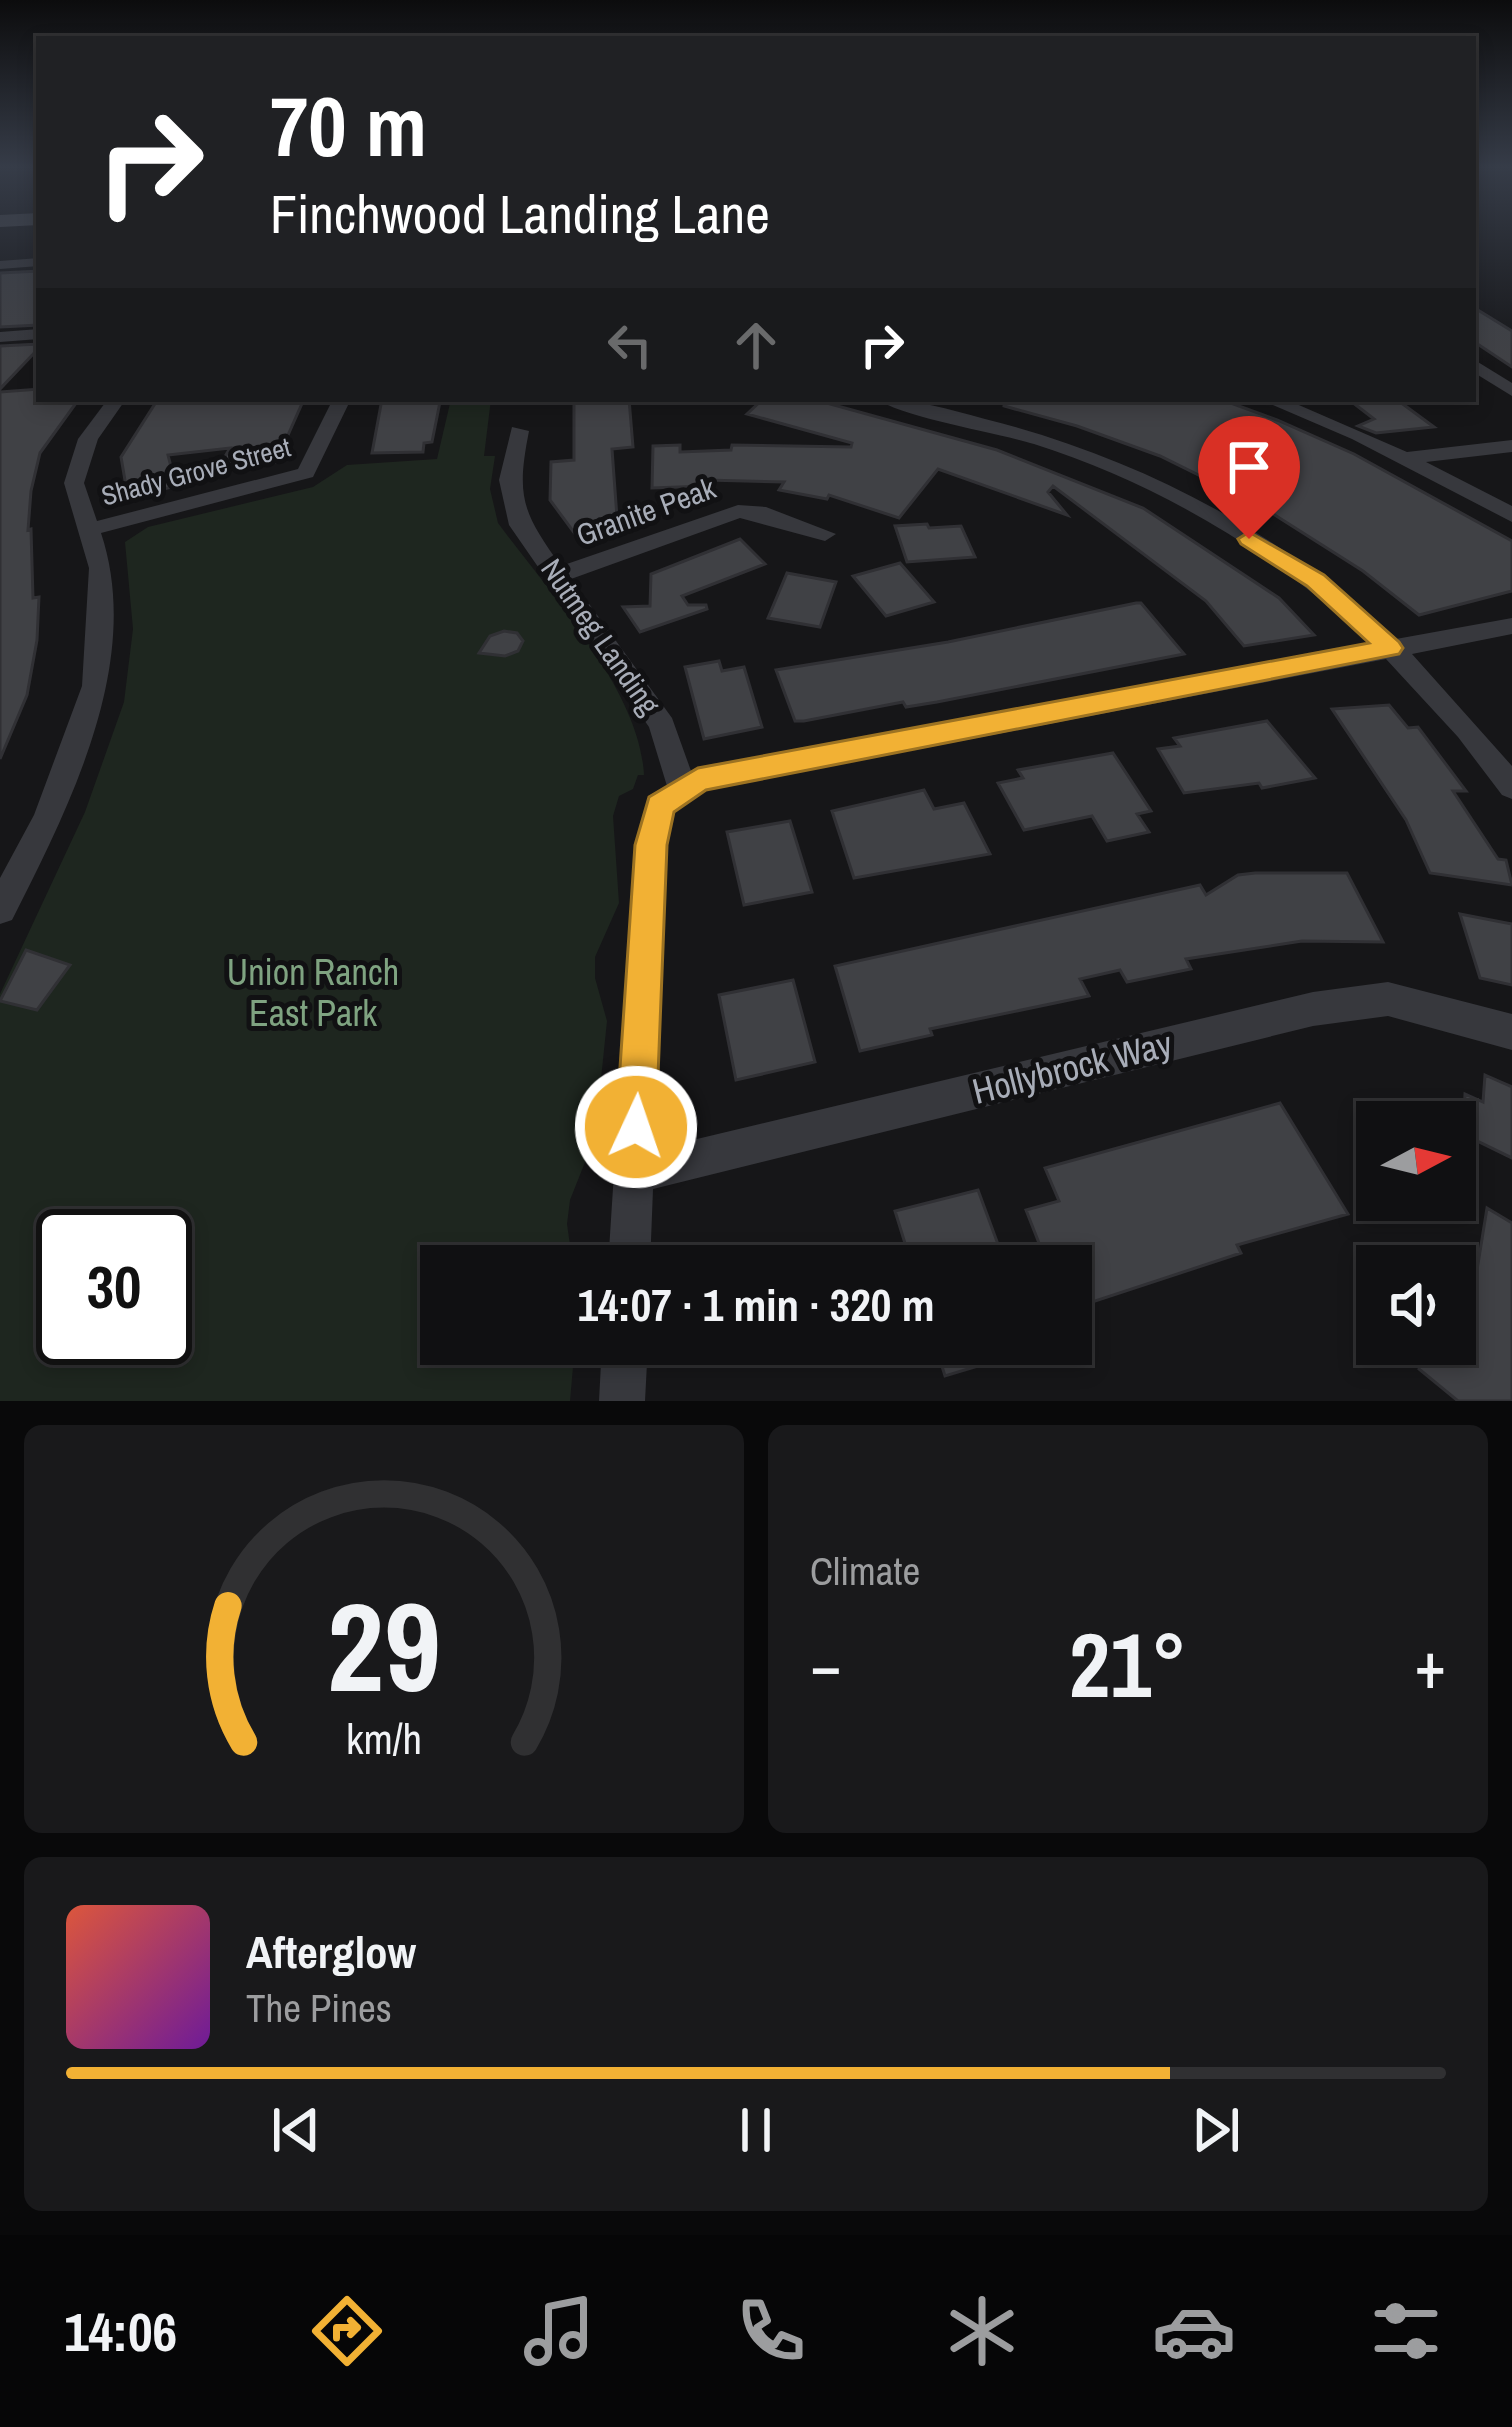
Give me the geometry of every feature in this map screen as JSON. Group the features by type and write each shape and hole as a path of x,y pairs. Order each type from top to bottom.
{"street":[{"path":"0,265 36,262"},
{"path":"0,337 36,334"},
{"path":"1476,366 1512,392"},
{"path":"0,910 50,818 95,686 101,568 74,483 88,440 114,402"},
{"name":"Shady Grove Street","path":"92,529 306,473 341,402"},
{"path":"897,402 1060,446 1183,498 1315,580 1464,720 1512,788"},
{"path":"1275,402 1406,458 1512,515"},
{"name":"Nutmeg Landing","path":"519,431 509,480 520,524 662,725 683,790"},
{"path":"1406,458 1512,446"},
{"name":"Granite Peak","path":"557,576 738,511 758,512 825,534"},
{"path":"630,1245 651,845 660,805 698,780 1512,626"},
{"name":"Hollybrock Way","path":"634,1174 1313,1009 1388,999 1512,1032"},
{"path":"622,1401 624,1365"}],"green space":[{"name":"Union Ranch East Park","path":"450,402 491,402 484,456 495,456 490,489 498,523 588,643 627,709 639,743 644,775 638,775 633,789 619,796 613,816 619,903 595,957 595,978 607,1021 595,1137 570,1200 570,1245 420,1245 420,1365 573,1365 570,1401 0,1401 0,994 85,812 124,702 133,629 125,542 148,527 313,487 347,465 437,459"}],"building":[{"path":"36,271 36,325 0,327 0,273"},
{"path":"1476,309 1512,331 1512,367 1476,343"},
{"path":"36,344 36,351 0,389 0,346"},
{"path":"36,389 36,402 77,402 40,453 31,491 28,530 33,598 39,597 37,640 27,695 0,759 0,392"},
{"path":"156,402 303,402 276,462 220,465 230,448 168,455 176,486 128,498 121,457"},
{"path":"381,402 440,402 432,442 424,443 423,452 372,453"},
{"path":"629,402 633,447 612,449 618,531 581,542 550,500 551,462 574,460 574,403"},
{"path":"760,402 823,402 997,450 1143,508 1279,598 1314,635 1244,646 1206,601 1053,486 1048,492 1067,515 938,469 899,518 829,495 827,499 779,490 784,482 706,480 706,486 652,488 653,446 680,445 680,452 731,450 732,445 851,447 852,443 747,414"},
{"path":"1005,402 1228,402 1354,454 1512,541 1512,591 1419,615 1363,571 1259,505 1160,456 1004,406"},
{"path":"1352,402 1400,402 1434,427 1376,433 1358,426 1374,419"},
{"path":"927,524 929,528 961,526 975,557 907,562 895,526"},
{"path":"740,539 765,564 682,596 688,605 706,605 707,609 640,632 623,607 650,606 651,574"},
{"path":"900,563 934,602 886,616 853,576"},
{"path":"787,573 836,582 820,627 768,618"},
{"path":"1141,603 1184,654 937,702 906,707 903,702 804,721 795,721 776,670 948,642"},
{"path":"517,633 523,641 518,651 505,656 479,653 490,636"},
{"path":"719,661 722,671 744,667 762,727 704,739 685,667"},
{"path":"1389,705 1408,728 1418,727 1466,791 1453,791 1498,859 1506,860 1512,885 1430,873 1406,820 1332,709"},
{"path":"1267,721 1315,778 1262,788 1259,783 1184,793 1158,749 1180,746 1174,738"},
{"path":"1113,753 1151,811 1137,814 1149,832 1107,841 1092,816 1024,830 998,783 1023,778 1018,770"},
{"path":"924,790 934,809 964,803 990,854 854,878 832,811"},
{"path":"790,821 812,892 744,905 727,832"},
{"path":"1347,873 1383,942 1302,941 1186,959 1191,969 1127,982 1120,970 1080,979 1089,996 930,1029 932,1035 860,1051 835,966 1200,885 1206,895 1238,875"},
{"path":"1460,914 1512,924 1512,985 1480,978"},
{"path":"26,950 70,965 37,1010 0,1001"},
{"path":"793,980 815,1062 736,1080 719,995"},
{"path":"1485,1075 1512,1087 1512,1158 1476,1140 1476,1101 1465,1101 1465,1094 1483,1102"},
{"path":"1280,1103 1348,1214 1237,1245 1241,1253 1092,1302 1092,1245 1040,1245 1026,1210 1059,1201 1045,1168"},
{"path":"978,1190 998,1245 906,1245 895,1211"},
{"path":"1487,1208 1512,1223 1512,1401 1458,1401 1419,1369 1421,1365 1476,1365 1476,1276"},
{"path":"942,1365 981,1365 945,1376"}],"route":[{"path":"636,1127 651,845 660,805 698,780 1390,648 1315,580 1249,539"}]}
